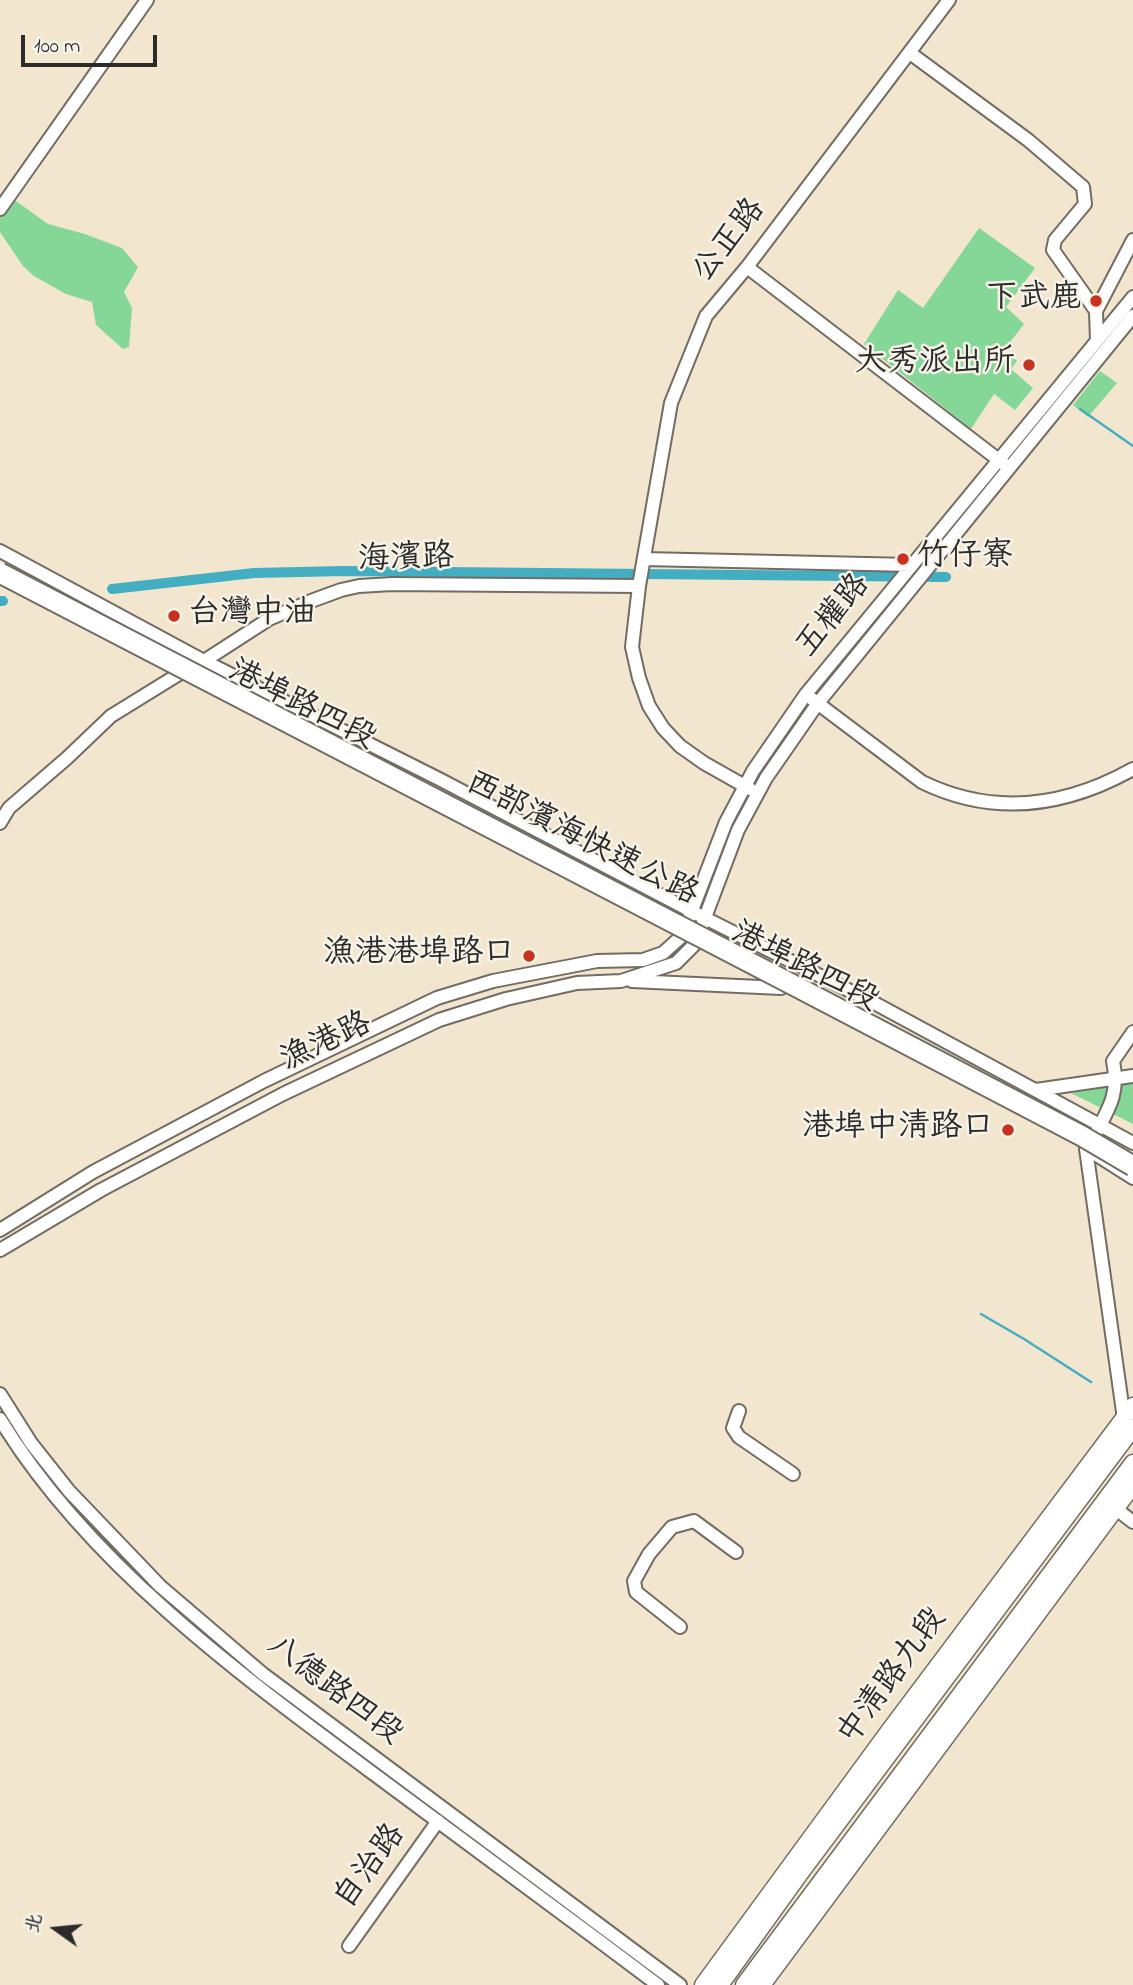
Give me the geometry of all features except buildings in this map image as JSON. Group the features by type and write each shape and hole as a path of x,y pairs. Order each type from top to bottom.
{"highway":[{"name":"西部濱海快速公路","path":"0,559 193,662 1075,1119 1133,1153"},
{"name":"西部濱海快速公路","path":"0,573 1082,1136 1133,1166"}],"main road":[{"name":"中清路九段","path":"703,1985 1000,1581 1131,1422"},
{"name":"中清路九段","path":"720,1985 1131,1422"},
{"name":"中清路九段","path":"744,1985 1133,1463"},
{"path":"762,1985 1133,1485"}],"street":[{"path":"0,209 146,0"},
{"name":"公正路","path":"639,586 671,403 706,316 747,267 949,0"},
{"path":"910,53 1028,140 1083,187 1085,204 1055,240 1053,250 1096,311 1102,345"},
{"path":"1096,311 1133,240"},
{"path":"747,267 1004,464"},
{"name":"五權路","path":"695,944 738,830 779,757 1004,464 1102,345 1133,297"},
{"name":"五權路","path":"1102,345 1133,316"},
{"name":"五權路","path":"682,936 726,822 765,751 806,694 911,565 1004,464"},
{"name":"港埠路四段","path":"0,551 204,662 439,779 878,1005 1133,1143"},
{"path":"643,559 911,565"},
{"name":"港埠路四段","path":"0,582 468,822 780,988 915,1054 1133,1178"},
{"name":"海濱路","path":"0,823 9,808 111,716 179,674 204,662 269,620 341,590 392,584 639,586"},
{"path":"639,586 632,647 649,706 663,728 680,746 704,764 758,793"},
{"path":"806,694 922,782 942,792 978,802 1000,804 1048,801 1111,781 1133,769"},
{"name":"漁港路","path":"0,1230 105,1166 264,1081 437,998 494,981 597,961 643,960 663,953 682,936"},
{"name":"漁港路","path":"0,1250 101,1189 259,1107 439,1020 482,1006 577,983 621,981 676,963 695,944"},
{"path":"621,981 780,988"},
{"path":"1131,1422 1086,1149 1114,1097 1116,1078 1113,1061 1133,1032"},
{"path":"1036,1090 1133,1076"},
{"name":"八德路四段","path":"0,1394 100,1546 145,1589 254,1685 658,1985"},
{"path":"739,1411 733,1428 738,1437 793,1474"},
{"name":"八德路四段","path":"0,1419 19,1450 80,1513 262,1674 680,1985"},
{"path":"1115,1508 1133,1522"},
{"path":"680,1627 636,1592 634,1581 649,1553 672,1527 694,1521 736,1552"},
{"path":"254,1685 262,1674"},
{"name":"自治路","path":"349,1946 438,1821"},
{"path":"539,1896 548,1886"}],"green space":[{"path":"12,198 48,224 122,248 138,267 124,292 132,308 129,347 123,349 96,325 92,302 66,294 34,276 23,266 0,232 0,215"},
{"path":"979,228 1035,268 1006,307 1024,324 1004,350 1017,361 1011,369 1033,388 1015,410 994,394 971,429 864,344 898,290 923,308"},
{"path":"1100,371 1117,383 1088,417 1073,405"},
{"path":"1133,1082 1133,1124 1071,1093"}],"waterway":[{"path":"1080,409 1133,446"},
{"path":"112,589 254,573 344,571 946,577"},
{"path":"981,1314 1091,1382"}],"place":[{"name":"下武鹿","path":"1096,301"},
{"name":"大秀派出所","path":"1029,365"},
{"name":"竹仔寮","path":"903,559"},
{"name":"台灣中油","path":"174,616"},
{"name":"漁港港埠路口","path":"529,956"},
{"name":"港埠中清路口","path":"1008,1130"}]}
